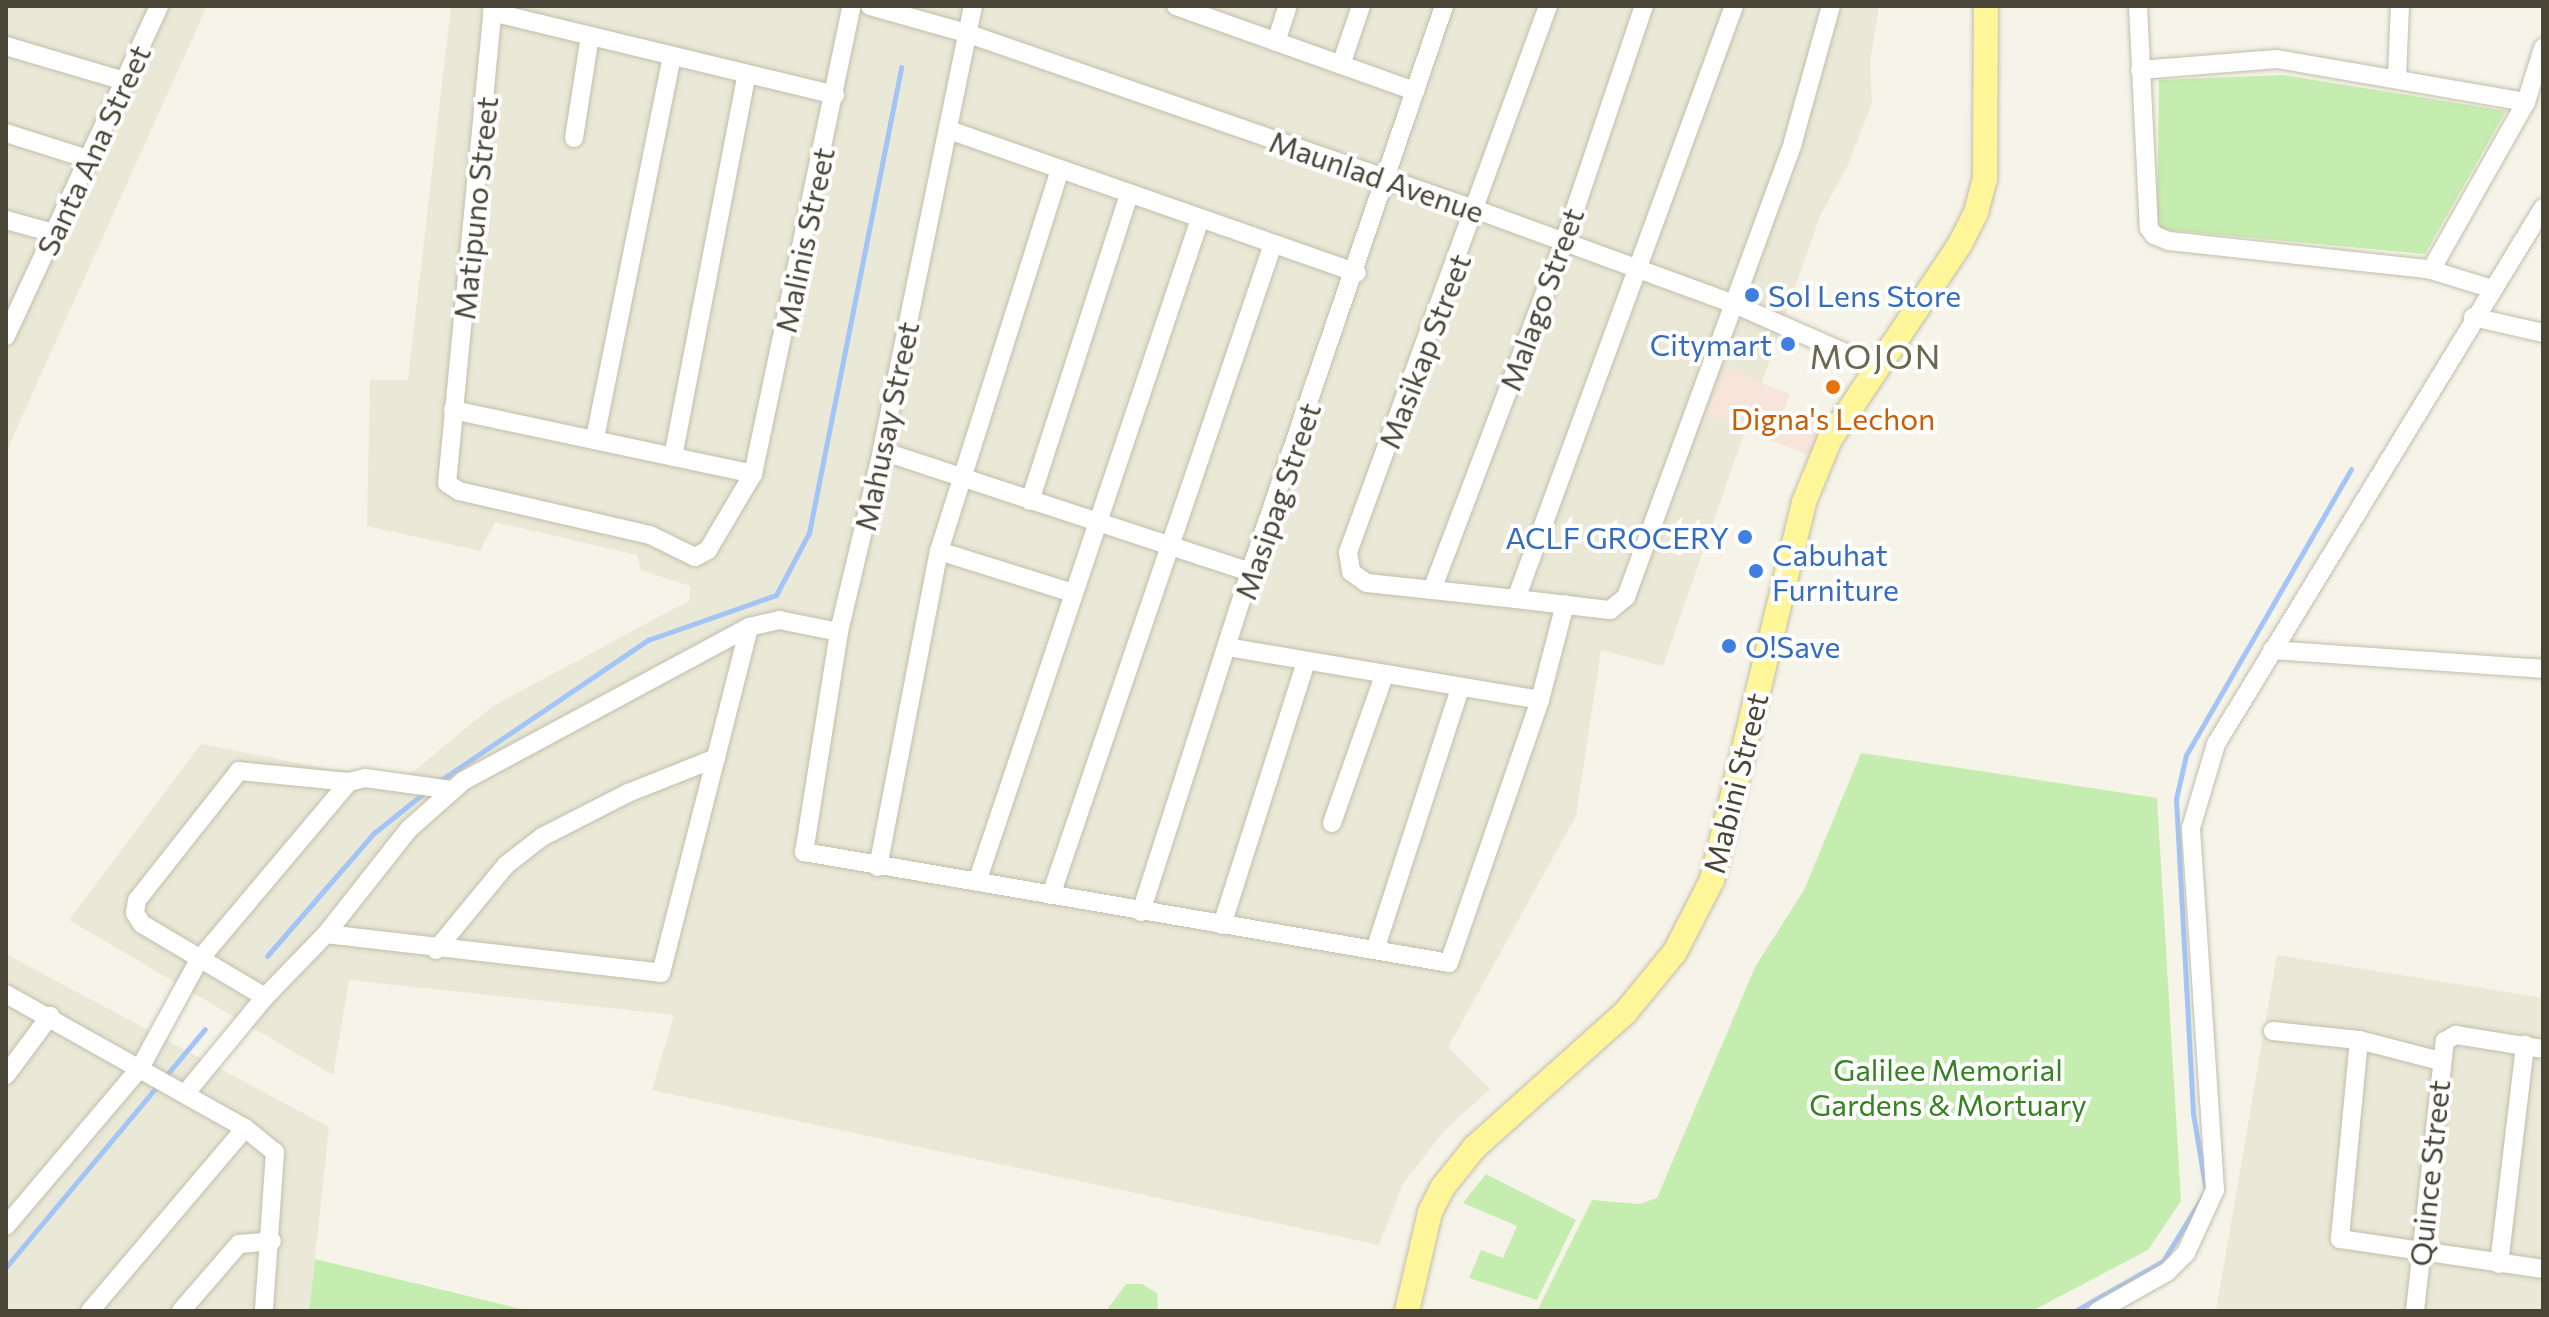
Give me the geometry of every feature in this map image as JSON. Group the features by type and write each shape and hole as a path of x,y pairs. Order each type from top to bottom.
{"main road":[{"name":"Mabini Street","path":"1407,1311 1430,1212 1442,1188 1475,1147 1625,1013 1675,952 1712,880 1804,502 1830,439 1875,366 1960,244 1976,212 1985,179 1986,6"}],"street":[{"name":"Malinis Street","path":"753,474 852,6"},
{"name":"Maunlad Avenue","path":"870,6 966,33 1477,210 1734,304 1875,366"},
{"name":"Mahusay Street","path":"878,867 809,855 801,847 839,632 882,451 973,6"},
{"path":"1176,6 1203,11 1276,42 1415,91"},
{"path":"1276,42 1288,6"},
{"path":"1341,65 1361,6"},
{"name":"Masipag Street","path":"1141,912 1250,572 1357,273 1444,6"},
{"name":"Masikap Street","path":"1548,6 1477,210 1348,552 1351,572 1367,583 1610,610 1626,597 1793,142 1831,6"},
{"name":"Malago Street","path":"1432,590 1564,242 1644,6"},
{"path":"1516,599 1641,269 1734,6"},
{"path":"2138,6 2149,228 2154,235 2169,241 2431,270 2492,289"},
{"path":"2397,77 2400,6"},
{"name":"Santa Ana Street","path":"6,336 13,306 54,233 124,81 153,7"},
{"path":"493,9 590,36 835,95"},
{"name":"Matipuno Street","path":"493,9 482,163 447,483 451,488 650,535 695,557 708,550 753,474"},
{"path":"574,138 590,36"},
{"path":"6,46 124,81"},
{"path":"2431,270 2526,102 2543,48"},
{"path":"595,438 672,56"},
{"path":"2140,70 2277,59 2397,77 2526,102"},
{"path":"673,457 747,74"},
{"path":"949,130 1357,273"},
{"path":"6,133 88,159"},
{"path":"1060,170 958,479 939,551 878,867 1444,964 1453,958 1540,700 1565,604"},
{"path":"1030,501 1129,194"},
{"path":"2098,1311 2167,1272 2186,1253 2215,1190 2191,828 2216,744 2377,486 2473,317 2543,208"},
{"path":"977,882 1200,219"},
{"path":"6,220 54,233"},
{"path":"1051,895 1273,244"},
{"path":"2473,317 2543,333"},
{"path":"453,410 753,474"},
{"path":"882,451 1169,549 1250,572"},
{"path":"939,551 1073,593"},
{"path":"179,1091 326,934 409,829 447,789 749,627 779,620 839,632"},
{"path":"326,934 436,950 661,973 749,627"},
{"path":"1227,647 1540,700"},
{"path":"2272,650 2543,669"},
{"path":"1222,925 1306,661"},
{"path":"1332,823 1384,675"},
{"path":"1375,950 1460,688"},
{"path":"436,950 506,865 542,837 628,793 716,758"},
{"path":"265,997 142,924 135,913 137,900 239,771 349,782 365,778 447,789"},
{"path":"6,1226 148,1072 199,960 349,782"},
{"path":"6,994 245,1128 275,1152 272,1241 264,1311"},
{"path":"6,1075 50,1016"},
{"path":"2273,1031 2359,1040 2440,1061"},
{"name":"Quince Street","path":"2415,1311 2440,1061 2448,1037 2534,1047"},
{"path":"2359,1040 2337,1230 2347,1244 2543,1269"},
{"path":"2499,1264 2534,1047"},
{"path":"90,1311 245,1128"},
{"path":"181,1311 239,1244 272,1241"}],"shaded area":[{"path":"6,6 207,6 6,452"},
{"path":"451,6 1879,6 1870,61 1872,103 1847,167 1820,216 1663,666 1601,650 1576,816 1448,1047 1490,1089 1444,1131 1403,1184 1379,1245 652,1090 674,1015 349,980 333,1075 69,920 201,744 329,769 409,775 493,706 690,600 690,586 641,570 637,555 495,522 480,551 367,526 370,380 408,380"},
{"path":"1726,368 1790,394 1784,411 1823,426 1811,456 1707,415"},
{"path":"6,954 329,1127 309,1311 6,1311"},
{"path":"2277,955 2543,998 2543,1311 2216,1311"}],"green space":[{"path":"2283,75 2506,111 2425,254 2157,229 2159,80"},
{"name":"Galilee Memorial Gardens & Mortuary","path":"1861,753 2157,798 2181,1201 2148,1250 2032,1311 1537,1311 1592,1200 1639,1204 1657,1198 1755,967 1804,890"},
{"path":"1486,1174 1576,1220 1537,1300 1469,1278 1481,1250 1503,1258 1517,1226 1463,1203"},
{"path":"315,1259 530,1311 309,1311"},
{"path":"1126,1284 1142,1284 1157,1293 1158,1311 1106,1311"}],"waterway":[{"path":"438,782 648,640 776,595 809,533 901,67"},
{"path":"2075,1311 2163,1261 2206,1191 2193,1113 2176,799 2186,755 2351,469"},
{"path":"267,956 374,833 424,793"},
{"path":"6,1267 205,1029"}],"place":[{"name":"Sol Lens Store","path":"1752,295"},
{"name":"Citymart","path":"1788,344"},
{"name":"Digna's Lechon","path":"1833,387"},
{"name":"ACLF GROCERY","path":"1745,537"},
{"name":"Cabuhat Furniture","path":"1756,571"},
{"name":"O!Save","path":"1729,646"}],"district":[{"name":"MOJON","path":"1876,356"}]}
